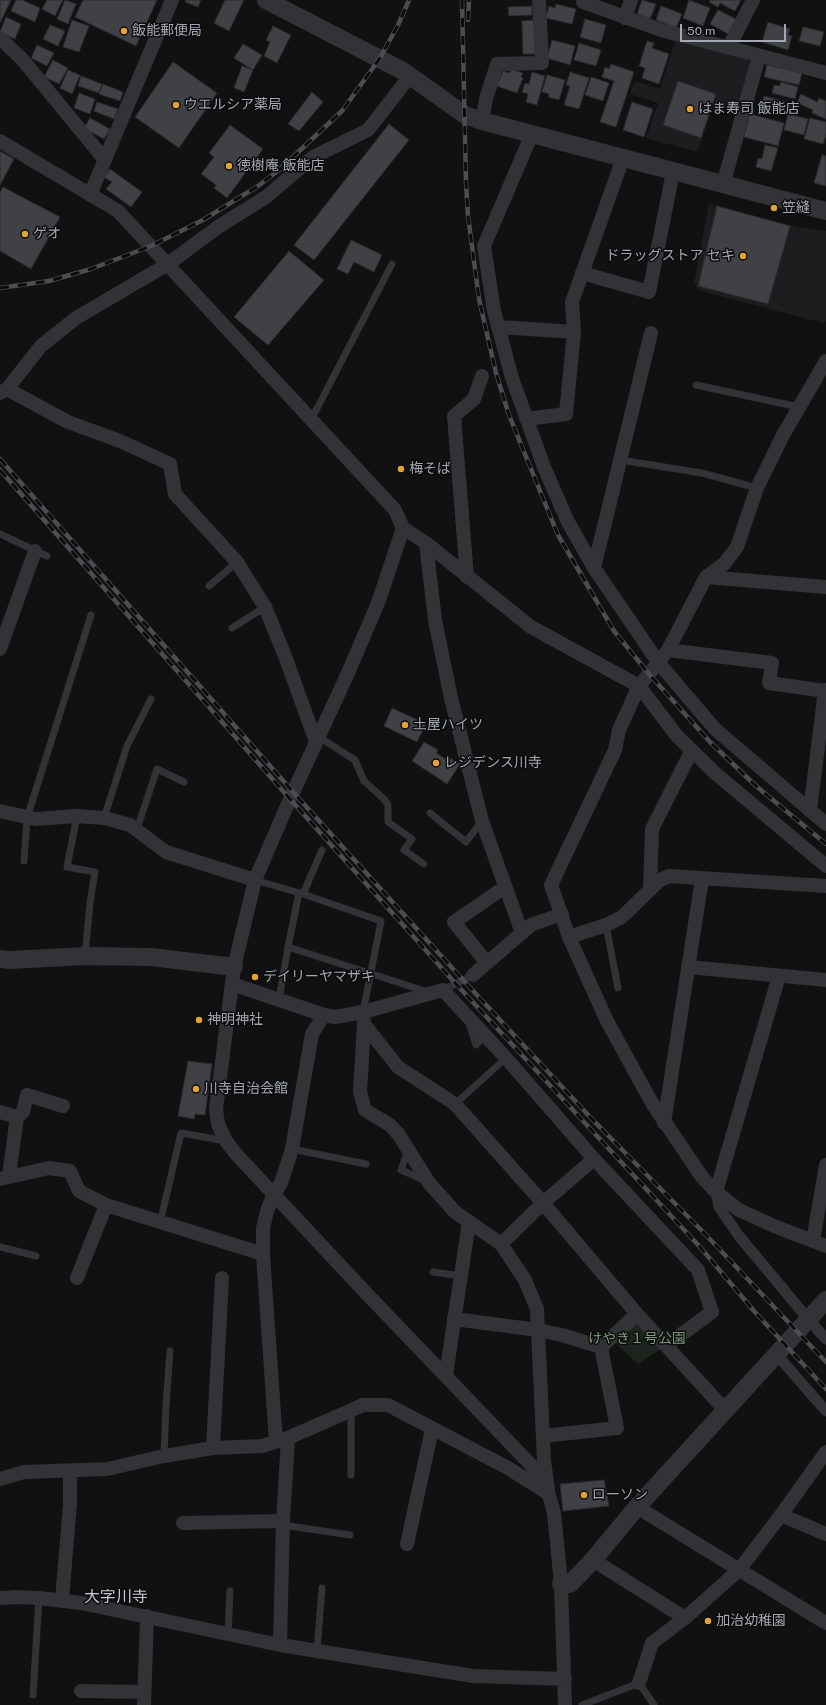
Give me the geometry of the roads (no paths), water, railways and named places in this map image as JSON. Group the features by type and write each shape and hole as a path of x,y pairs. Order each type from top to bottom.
{"street":[{"path":"90,195 172,0"},
{"path":"266,0 380,58 410,76 465,115 482,121 673,172 826,211"},
{"path":"482,121 486,99 497,64 542,63 538,0"},
{"path":"625,18 631,0"},
{"path":"729,47 753,0"},
{"path":"581,1 660,30 826,73"},
{"path":"0,38 22,59 105,160"},
{"path":"723,185 759,56"},
{"path":"317,739 264,606 237,562 175,494 170,464 120,441 68,422 3,391 41,346 76,318 168,264 218,227 266,197 313,157 368,130 410,76"},
{"path":"532,134 484,246 494,311 498,327 512,378 544,467 567,520 594,568 658,662 715,729 826,824"},
{"path":"0,141 118,211 394,510 403,528 426,543 531,627 638,686 677,736 715,773 826,866"},
{"path":"526,419 566,414 574,332 572,302 623,158"},
{"path":"582,273 649,292 673,172"},
{"path":"498,327 574,332"},
{"path":"594,568 651,333"},
{"path":"826,361 799,407 757,488 737,548 724,564 706,577 668,650 638,686 619,730 615,750 551,884 569,937 607,1021 664,1122 702,1177 716,1192 739,1210 774,1226 820,1244 826,1165"},
{"path":"467,577 454,416 474,399 482,376"},
{"path":"403,528 378,603 255,880 233,976 216,1109 218,1124 226,1141 274,1194 366,1293 531,1465 549,1495"},
{"path":"426,543 435,620 451,698 482,822 522,933"},
{"path":"0,649 4,626 41,554"},
{"path":"706,577 826,588"},
{"path":"668,650 772,663 769,683 826,691 821,761 810,811"},
{"path":"650,890 652,830 692,750"},
{"path":"0,811 36,819 77,816 104,818 130,824 137,828 146,838 166,852 255,880"},
{"path":"569,937 606,925 622,917 660,880 669,876 826,886"},
{"path":"664,1122 702,879"},
{"path":"487,963 454,922 505,887"},
{"path":"473,975 531,925 562,914"},
{"path":"0,959 10,960 84,956 151,957 233,976 280,1000 324,1015 335,1017 363,1018 437,992 466,1016 506,1058 594,1159 698,1270 712,1312 667,1345"},
{"path":"688,967 826,980"},
{"path":"779,976 716,1192 719,1207 739,1236 826,1339"},
{"path":"280,1645 283,1523 282,1440 263,1254 263,1228 267,1211 274,1194 281,1183 292,1149 312,1034 324,1015"},
{"path":"363,1018 398,1067 455,1104 543,1203 637,1314 726,1411"},
{"path":"363,1018 360,1092 365,1110 390,1125 399,1135 429,1183 455,1212 501,1244 525,1280 537,1309 544,1461 549,1495 554,1513 561,1584 565,1705"},
{"path":"64,1106 27,1096 23,1112 16,1117 5,1177 49,1168 70,1171 79,1191 106,1205 263,1254"},
{"path":"0,1112 16,1117"},
{"path":"501,1244 543,1203 594,1159"},
{"path":"77,1278 106,1205"},
{"path":"446,1375 469,1222"},
{"path":"213,1448 222,1278"},
{"path":"561,1584 570,1584 593,1560 637,1507 826,1300"},
{"path":"601,1347 637,1314"},
{"path":"454,1319 538,1330 562,1335 601,1347"},
{"path":"543,1436 617,1428 601,1347"},
{"path":"777,1355 826,1411"},
{"path":"0,1478 24,1472 107,1469 164,1456 213,1448 262,1446 282,1440 363,1405 388,1405 508,1468 549,1495"},
{"path":"407,1544 432,1429"},
{"path":"640,1683 652,1643 685,1618 739,1570 826,1452"},
{"path":"62,1600 70,1504 70,1471"},
{"path":"637,1507 826,1623"},
{"path":"781,1515 826,1534"},
{"path":"183,1523 283,1523"},
{"path":"593,1560 685,1618"},
{"path":"0,1598 16,1597 62,1600 147,1616 228,1635 280,1645 473,1676 565,1680"},
{"path":"81,1691 144,1699 147,1616"}],"lane":[{"path":"310,420 392,264"},
{"path":"696,385 799,407"},
{"path":"620,460 702,473 757,488"},
{"path":"0,534 41,554"},
{"path":"209,586 237,562"},
{"path":"232,628 264,606"},
{"path":"24,861 27,818 91,614"},
{"path":"104,818 127,746 151,699"},
{"path":"317,739 354,760 364,782 384,799 388,806 388,822 412,839 404,850 424,864"},
{"path":"137,828 157,769 184,782"},
{"path":"430,814 466,842 482,822"},
{"path":"77,816 67,867 95,872 84,956"},
{"path":"280,1000 288,947 301,894 322,850"},
{"path":"255,880 381,921 363,1018"},
{"path":"606,925 618,988"},
{"path":"288,947 371,974 437,992 473,975"},
{"path":"455,1104 506,1058"},
{"path":"160,1223 181,1133 226,1141"},
{"path":"292,1149 366,1164"},
{"path":"0,1247 36,1256"},
{"path":"433,1272 461,1276"},
{"path":"164,1456 170,1351"},
{"path":"351,1410 351,1475"},
{"path":"283,1523 350,1535"},
{"path":"317,1651 322,1588"},
{"path":"228,1635 230,1591"},
{"path":"33,1695 39,1598"},
{"path":"582,1705 640,1683 654,1705"}],"railway":[{"path":"0,288 49,281 91,269 151,246 203,220 258,186 279,170 342,111 380,58 398,25 409,0"},
{"path":"462,0 466,183 468,216 479,299 496,373 509,415 558,535 614,631 649,674 710,742 756,786 826,844"},
{"path":"468,20 469,0"},
{"path":"0,459 293,792 463,980 590,1117 706,1235 826,1362"},
{"path":"0,470 290,799 456,984 700,1247 754,1311 826,1389"}],"place":[{"name":"飯能郵便局","path":"124,31"},
{"name":"ウエルシア薬局","path":"176,105"},
{"name":"はま寿司 飯能店","path":"690,109"},
{"name":"徳樹庵 飯能店","path":"229,166"},
{"name":"笠縫","path":"774,208"},
{"name":"ゲオ","path":"25,234"},
{"name":"ドラッグストア セキ","path":"743,256"},
{"name":"梅そば","path":"401,469"},
{"name":"土屋ハイツ","path":"405,725"},
{"name":"レジデンス川寺","path":"436,763"},
{"name":"デイリーヤマザキ","path":"255,977"},
{"name":"神明神社","path":"199,1020"},
{"name":"川寺自治会館","path":"196,1089"},
{"name":"ローソン","path":"584,1495"},
{"name":"加治幼稚園","path":"708,1621"}],"district":[{"name":"大字川寺","path":"116,1597"}],"park label":[{"name":"けやき１号公園","path":"637,1339"}]}
